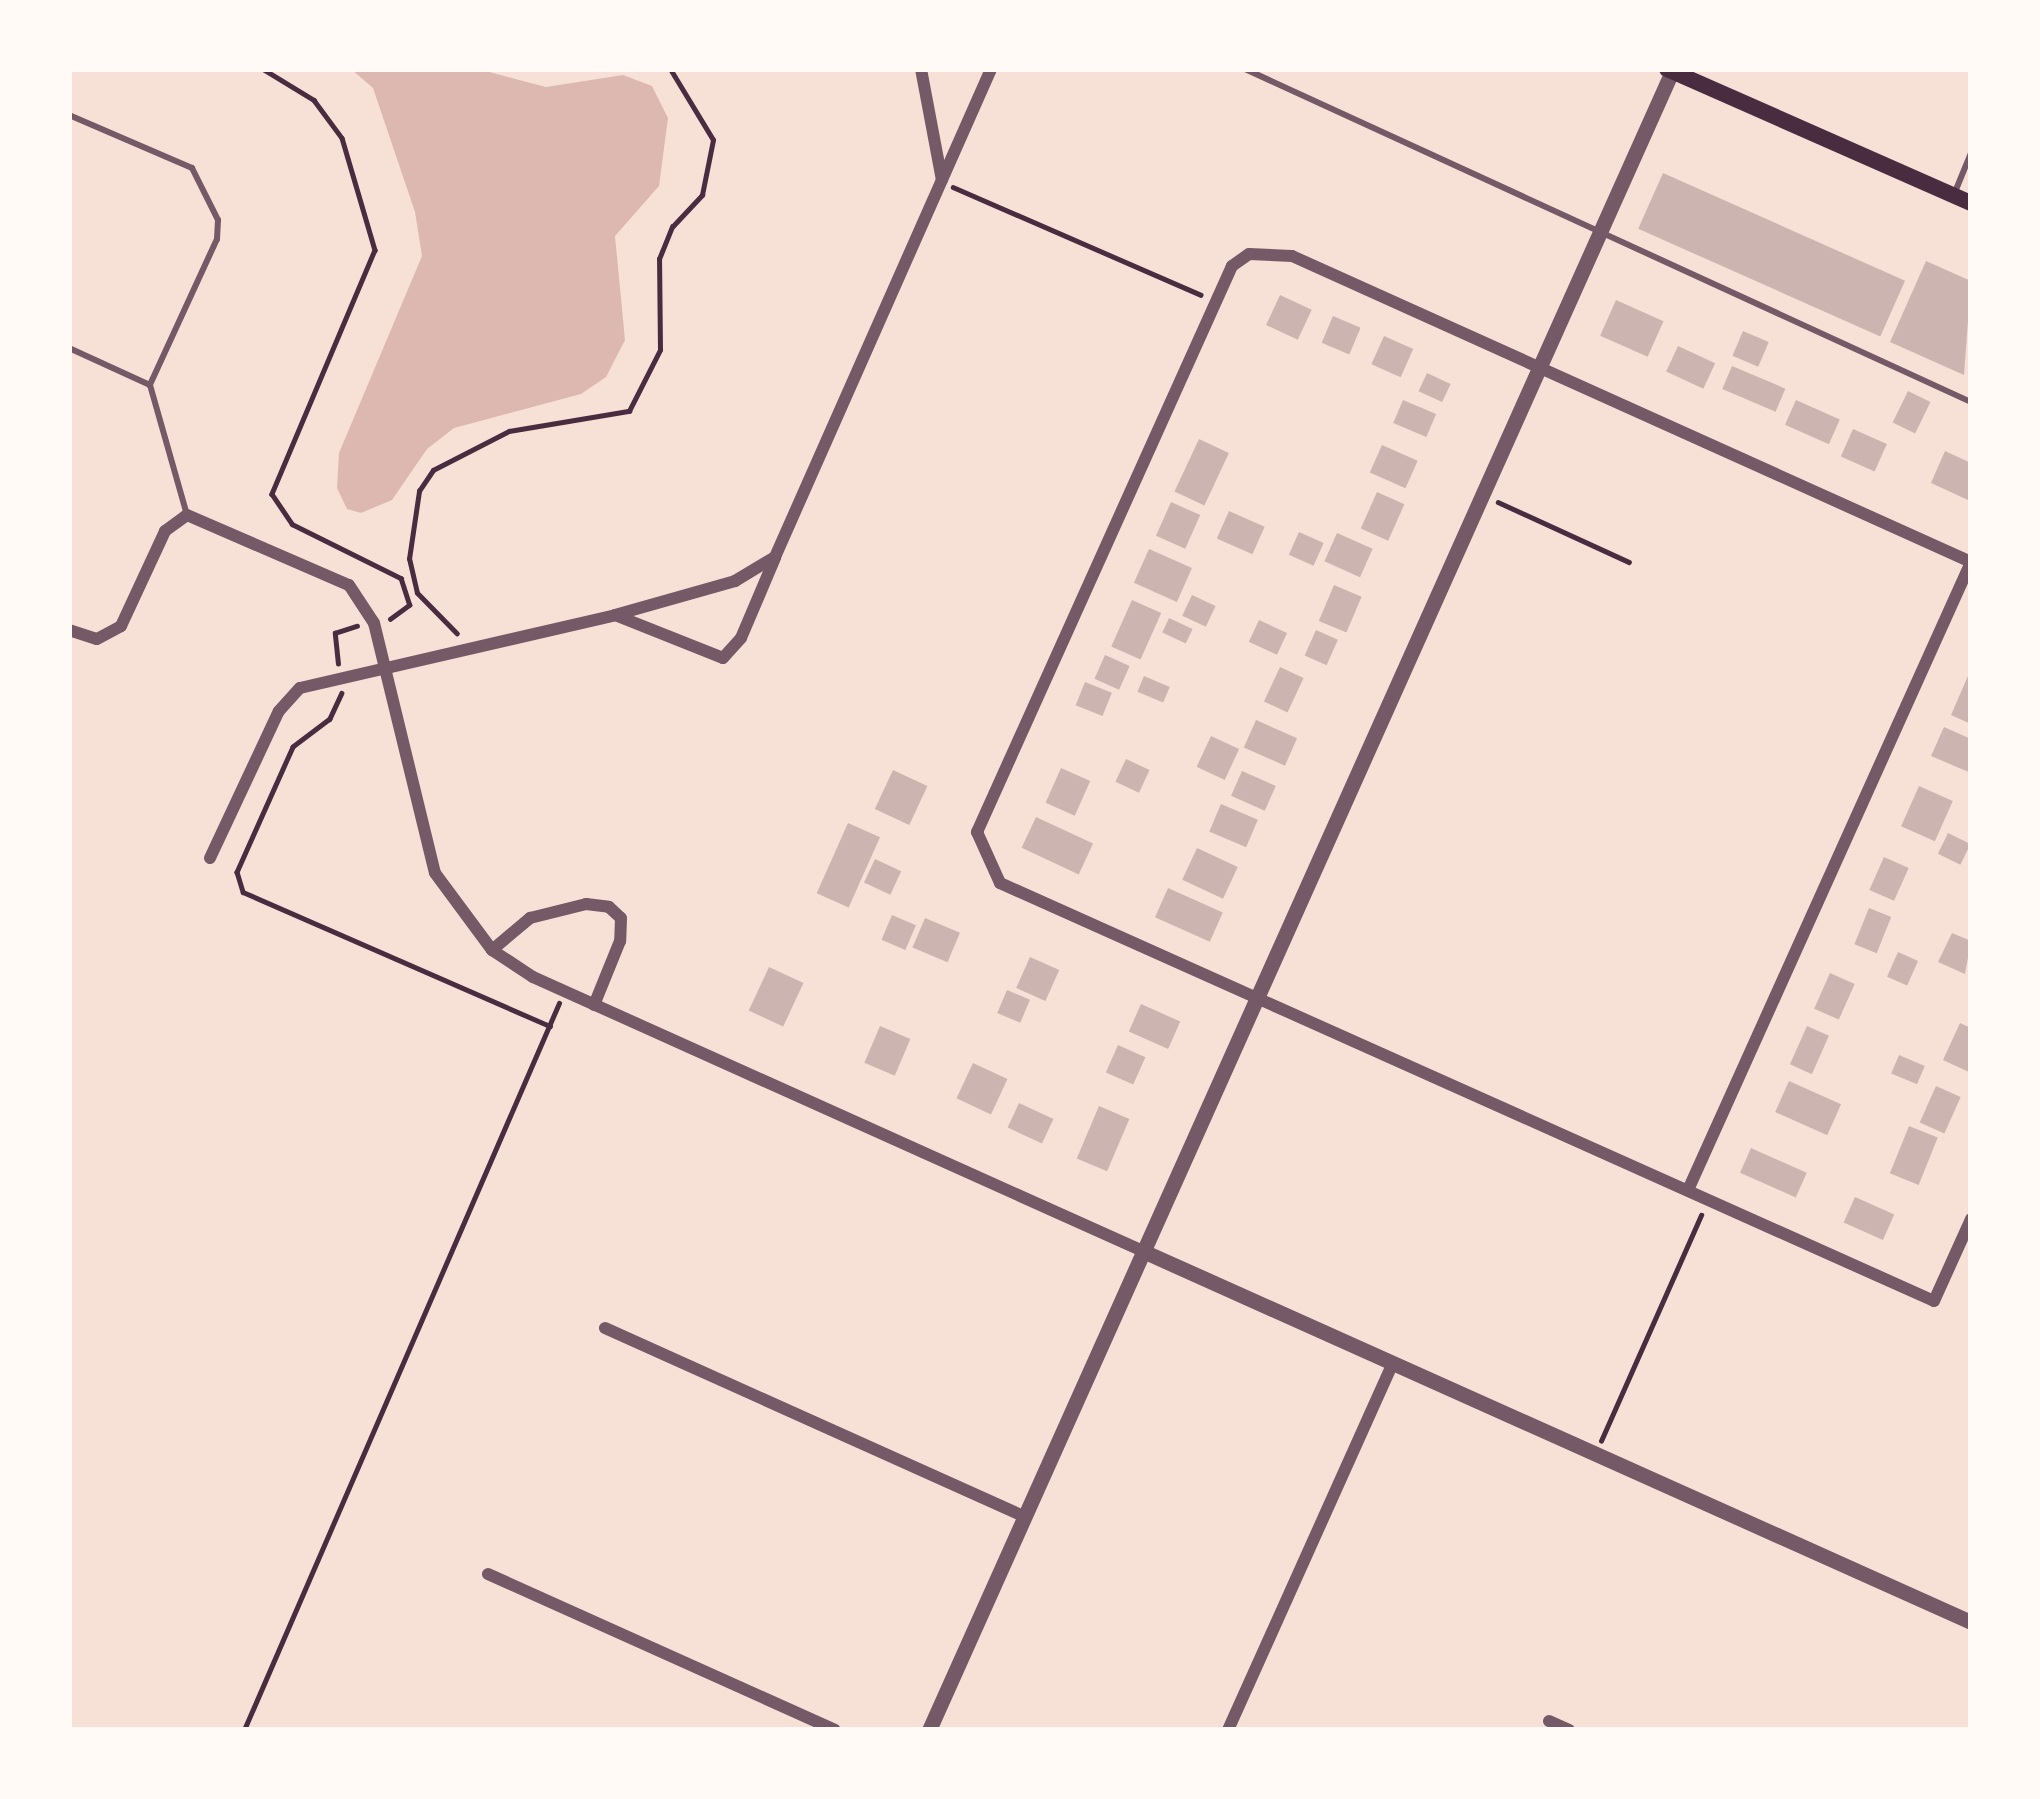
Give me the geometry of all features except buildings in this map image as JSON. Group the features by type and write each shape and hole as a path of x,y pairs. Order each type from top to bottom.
{"main road":[{"path":"1671,70 1962,200"}],"street":[{"path":"920,69 942,183"},
{"path":"615,615 723,658 741,638 992,69"},
{"path":"929,1730 1671,70"},
{"path":"1688,1190 1971,562 1540,366 1269,250 1232,266 977,832 1000,884 1934,1301 1971,1219"},
{"path":"69,630 97,639 121,626 165,531 187,515 349,585 368,606 435,873 492,950 563,991 1971,1622"},
{"path":"211,858 288,699 319,679 615,615 735,581 775,557"},
{"path":"492,950 530,918 586,904 609,908 621,918 620,941 594,1005"},
{"path":"605,1328 1025,1517"},
{"path":"1228,1730 1393,1363"},
{"path":"488,1574 835,1730"},
{"path":"1549,1720 1569,1730"}],"lane":[{"path":"1245,69 1597,237 1971,402"},
{"path":"69,115 192,168 218,220 217,239 150,385 187,515"},
{"path":"1962,200 1971,153"},
{"path":"69,349 150,385"}],"path":[{"path":"471,646 417,593 410,528 419,491 448,458 484,441 629,411 641,396 663,331 659,259 673,227 702,195 713,140 670,69"},
{"path":"942,183 1216,302"},
{"path":"1482,495 1629,562"},
{"path":"244,1730 563,991"},
{"path":"1595,1454 1708,1199"}],"shaded area":[{"path":"351,69 478,69 546,87 623,75 652,86 668,118 659,186 615,236 625,340 606,377 581,394 454,428 427,449 392,500 361,513 347,509 337,488 339,453 422,256 415,212 373,88"}]}
